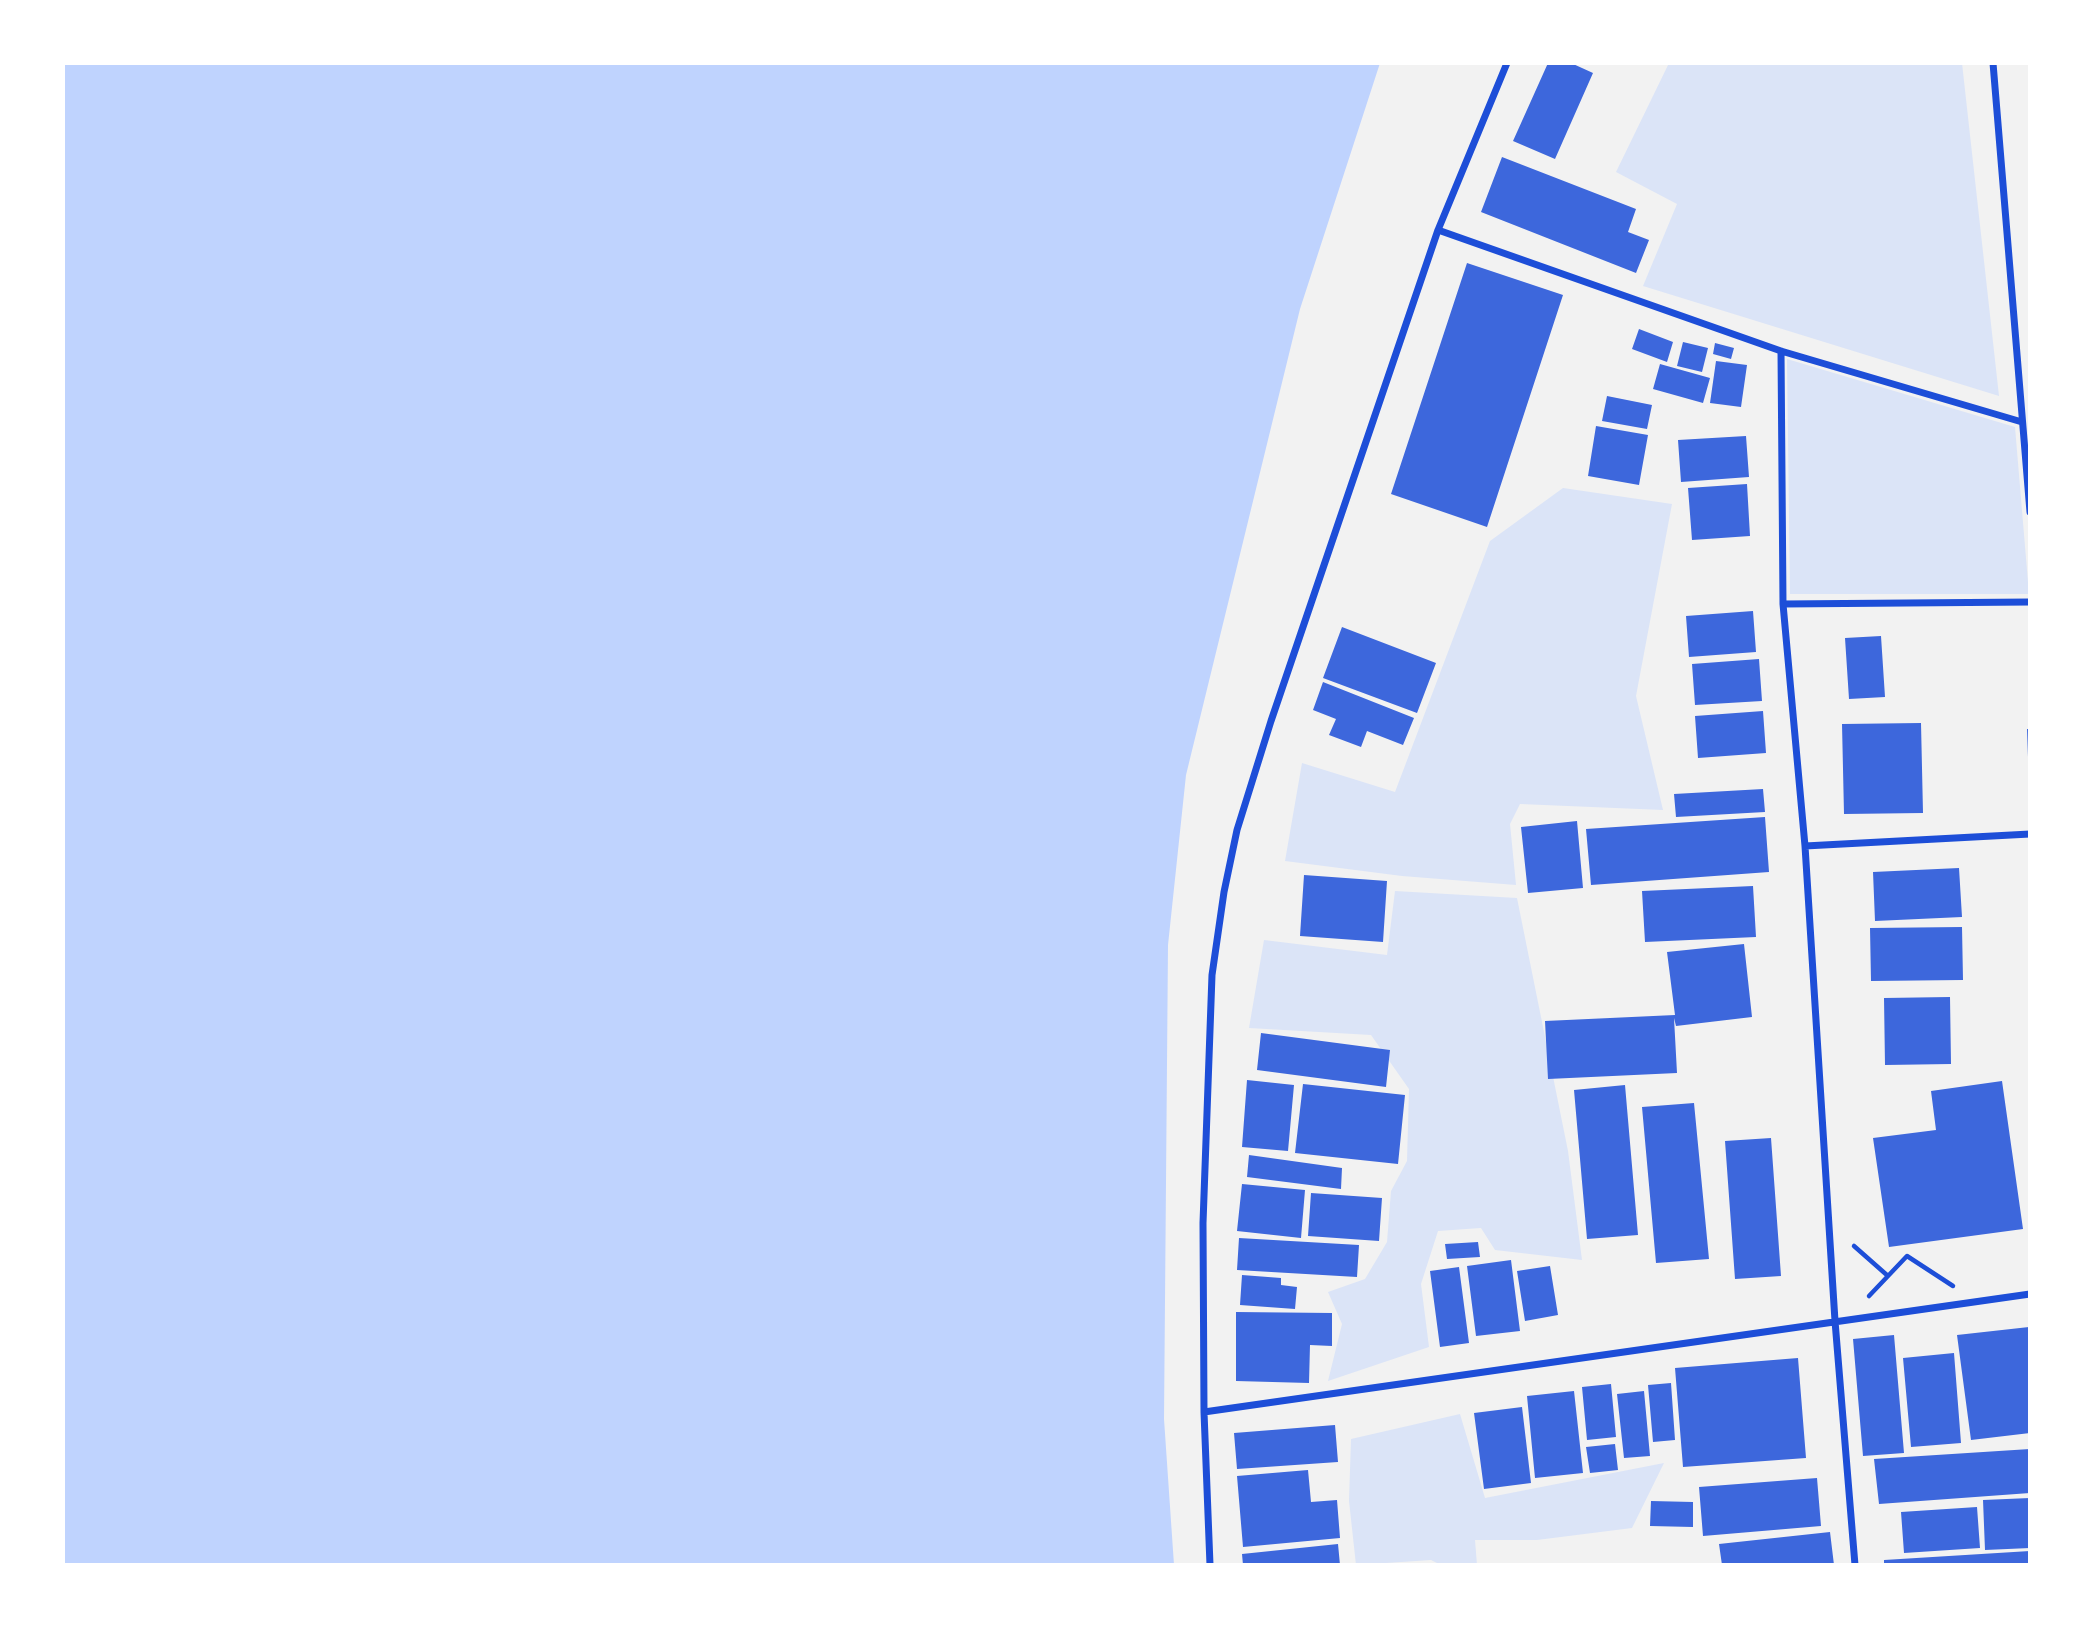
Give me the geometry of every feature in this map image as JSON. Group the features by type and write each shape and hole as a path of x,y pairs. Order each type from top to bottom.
{"street":[{"path":"1210,1565 1204,1412 1203,1223 1212,975 1224,892 1237,830 1270,721 1438,230 1507,63"},
{"path":"1993,63 2030,512"},
{"path":"1438,230 1781,351 2022,422"},
{"path":"1781,351 1783,604 1805,846 1835,1321 1855,1565"},
{"path":"1783,604 2030,602"},
{"path":"1805,846 2030,834"},
{"path":"1204,1412 2030,1294"}],"path":[{"path":"1854,1246 1888,1276"},
{"path":"1869,1296 1907,1256 1956,1288"}],"shaded area":[{"path":"1669,63 1962,63 1999,396 1643,286 1677,204 1616,172"},
{"path":"1787,359 2015,427 2029,594 1790,594"},
{"path":"1563,488 1672,504 1636,696 1663,810 1520,804 1510,824 1516,885 1402,876 1285,861 1302,763 1395,792 1490,541"},
{"path":"1395,891 1517,898 1568,1151 1582,1260 1495,1250 1481,1228 1438,1231 1421,1284 1429,1347 1328,1381 1342,1324 1328,1292 1365,1279 1387,1242 1391,1191 1407,1161 1409,1089 1371,1035 1249,1028 1264,940 1387,955"},
{"path":"1460,1414 1485,1498 1664,1463 1632,1528 1537,1540 1475,1540 1477,1565 1441,1565 1431,1560 1356,1565 1349,1501 1351,1439"}],"water":[{"path":"63,63 1380,63 1300,309 1186,775 1168,945 1164,1419 1174,1565 63,1565"}],"building":[{"path":"1548,63 1571,63 1593,73 1555,159 1513,141"},
{"path":"1502,157 1636,209 1628,232 1649,240 1636,273 1481,212"},
{"path":"1467,263 1563,295 1487,527 1391,494"},
{"path":"1639,329 1673,342 1667,362 1632,349"},
{"path":"1683,342 1708,348 1702,372 1677,366"},
{"path":"1715,343 1734,348 1731,359 1713,354"},
{"path":"1716,361 1747,365 1741,407 1710,403"},
{"path":"1660,364 1710,378 1703,403 1653,389"},
{"path":"1607,396 1652,405 1647,429 1602,421"},
{"path":"1596,426 1648,435 1639,485 1588,476"},
{"path":"1746,436 1749,477 1681,482 1678,440"},
{"path":"1747,484 1750,536 1692,540 1688,488"},
{"path":"1753,611 1756,652 1689,657 1686,616"},
{"path":"1342,627 1436,663 1417,713 1323,678"},
{"path":"1881,636 1885,697 1849,699 1845,638"},
{"path":"1759,659 1762,701 1695,705 1692,664"},
{"path":"1323,682 1414,718 1403,745 1367,731 1361,747 1329,735 1336,719 1313,710"},
{"path":"1763,711 1766,753 1698,758 1695,716"},
{"path":"1921,723 1923,813 1844,814 1842,724"},
{"path":"2027,729 2030,729 2030,757 2028,757"},
{"path":"1763,789 1765,812 1676,817 1674,794"},
{"path":"1765,817 1769,872 1591,885 1586,829"},
{"path":"1577,821 1583,888 1528,893 1521,827"},
{"path":"1959,868 1962,917 1875,921 1873,872"},
{"path":"1304,875 1387,881 1383,942 1300,936"},
{"path":"1753,886 1756,937 1645,942 1642,891"},
{"path":"1962,927 1963,980 1871,981 1870,928"},
{"path":"1744,944 1752,1017 1676,1026 1674,1018 1677,1073 1548,1079 1545,1021 1675,1015 1667,952"},
{"path":"1950,997 1951,1064 1885,1065 1884,998"},
{"path":"1261,1033 1390,1050 1386,1087 1257,1070"},
{"path":"1247,1080 1294,1085 1288,1151 1242,1147"},
{"path":"2002,1081 2023,1229 1889,1247 1873,1138 1936,1130 1931,1091"},
{"path":"1303,1084 1405,1095 1398,1164 1295,1153"},
{"path":"1625,1085 1638,1235 1587,1239 1574,1090"},
{"path":"1694,1103 1709,1259 1656,1263 1642,1107"},
{"path":"1771,1138 1781,1276 1735,1279 1725,1141"},
{"path":"1249,1155 1342,1168 1341,1189 1247,1177"},
{"path":"1242,1184 1305,1190 1301,1238 1237,1231"},
{"path":"1311,1193 1382,1198 1379,1241 1308,1236"},
{"path":"1239,1238 1359,1245 1357,1277 1237,1270"},
{"path":"1478,1242 1480,1257 1447,1259 1445,1244"},
{"path":"1511,1260 1520,1331 1476,1336 1467,1266"},
{"path":"1550,1266 1558,1315 1525,1321 1517,1271"},
{"path":"1459,1267 1469,1343 1440,1347 1430,1271"},
{"path":"1242,1275 1281,1278 1281,1285 1297,1287 1295,1309 1240,1305"},
{"path":"1236,1312 1332,1313 1332,1346 1310,1345 1309,1383 1236,1381"},
{"path":"2029,1327 2030,1433 1971,1440 1957,1335"},
{"path":"1894,1335 1904,1453 1863,1456 1853,1339"},
{"path":"1954,1353 1961,1443 1911,1447 1903,1358"},
{"path":"1798,1358 1806,1458 1683,1467 1675,1368"},
{"path":"1671,1383 1675,1440 1653,1442 1648,1385"},
{"path":"1611,1384 1616,1437 1587,1440 1582,1387"},
{"path":"1574,1391 1583,1473 1535,1478 1527,1396"},
{"path":"1644,1391 1650,1456 1624,1458 1617,1394"},
{"path":"1522,1407 1531,1483 1484,1489 1474,1413"},
{"path":"1335,1425 1338,1462 1237,1469 1234,1433"},
{"path":"1615,1444 1618,1470 1590,1473 1586,1447"},
{"path":"2030,1449 2030,1493 1879,1504 1874,1459"},
{"path":"1308,1470 1311,1502 1337,1500 1340,1538 1243,1547 1237,1476"},
{"path":"1817,1478 1821,1526 1703,1536 1699,1487"},
{"path":"2030,1498 2030,1548 1985,1550 1983,1500"},
{"path":"1651,1501 1693,1502 1693,1527 1650,1526"},
{"path":"1977,1507 1980,1548 1904,1553 1901,1512"},
{"path":"1830,1532 1834,1565 1722,1565 1719,1544"},
{"path":"1338,1544 1340,1565 1243,1565 1242,1554"},
{"path":"2030,1551 2030,1565 1884,1565 1884,1560"}]}
